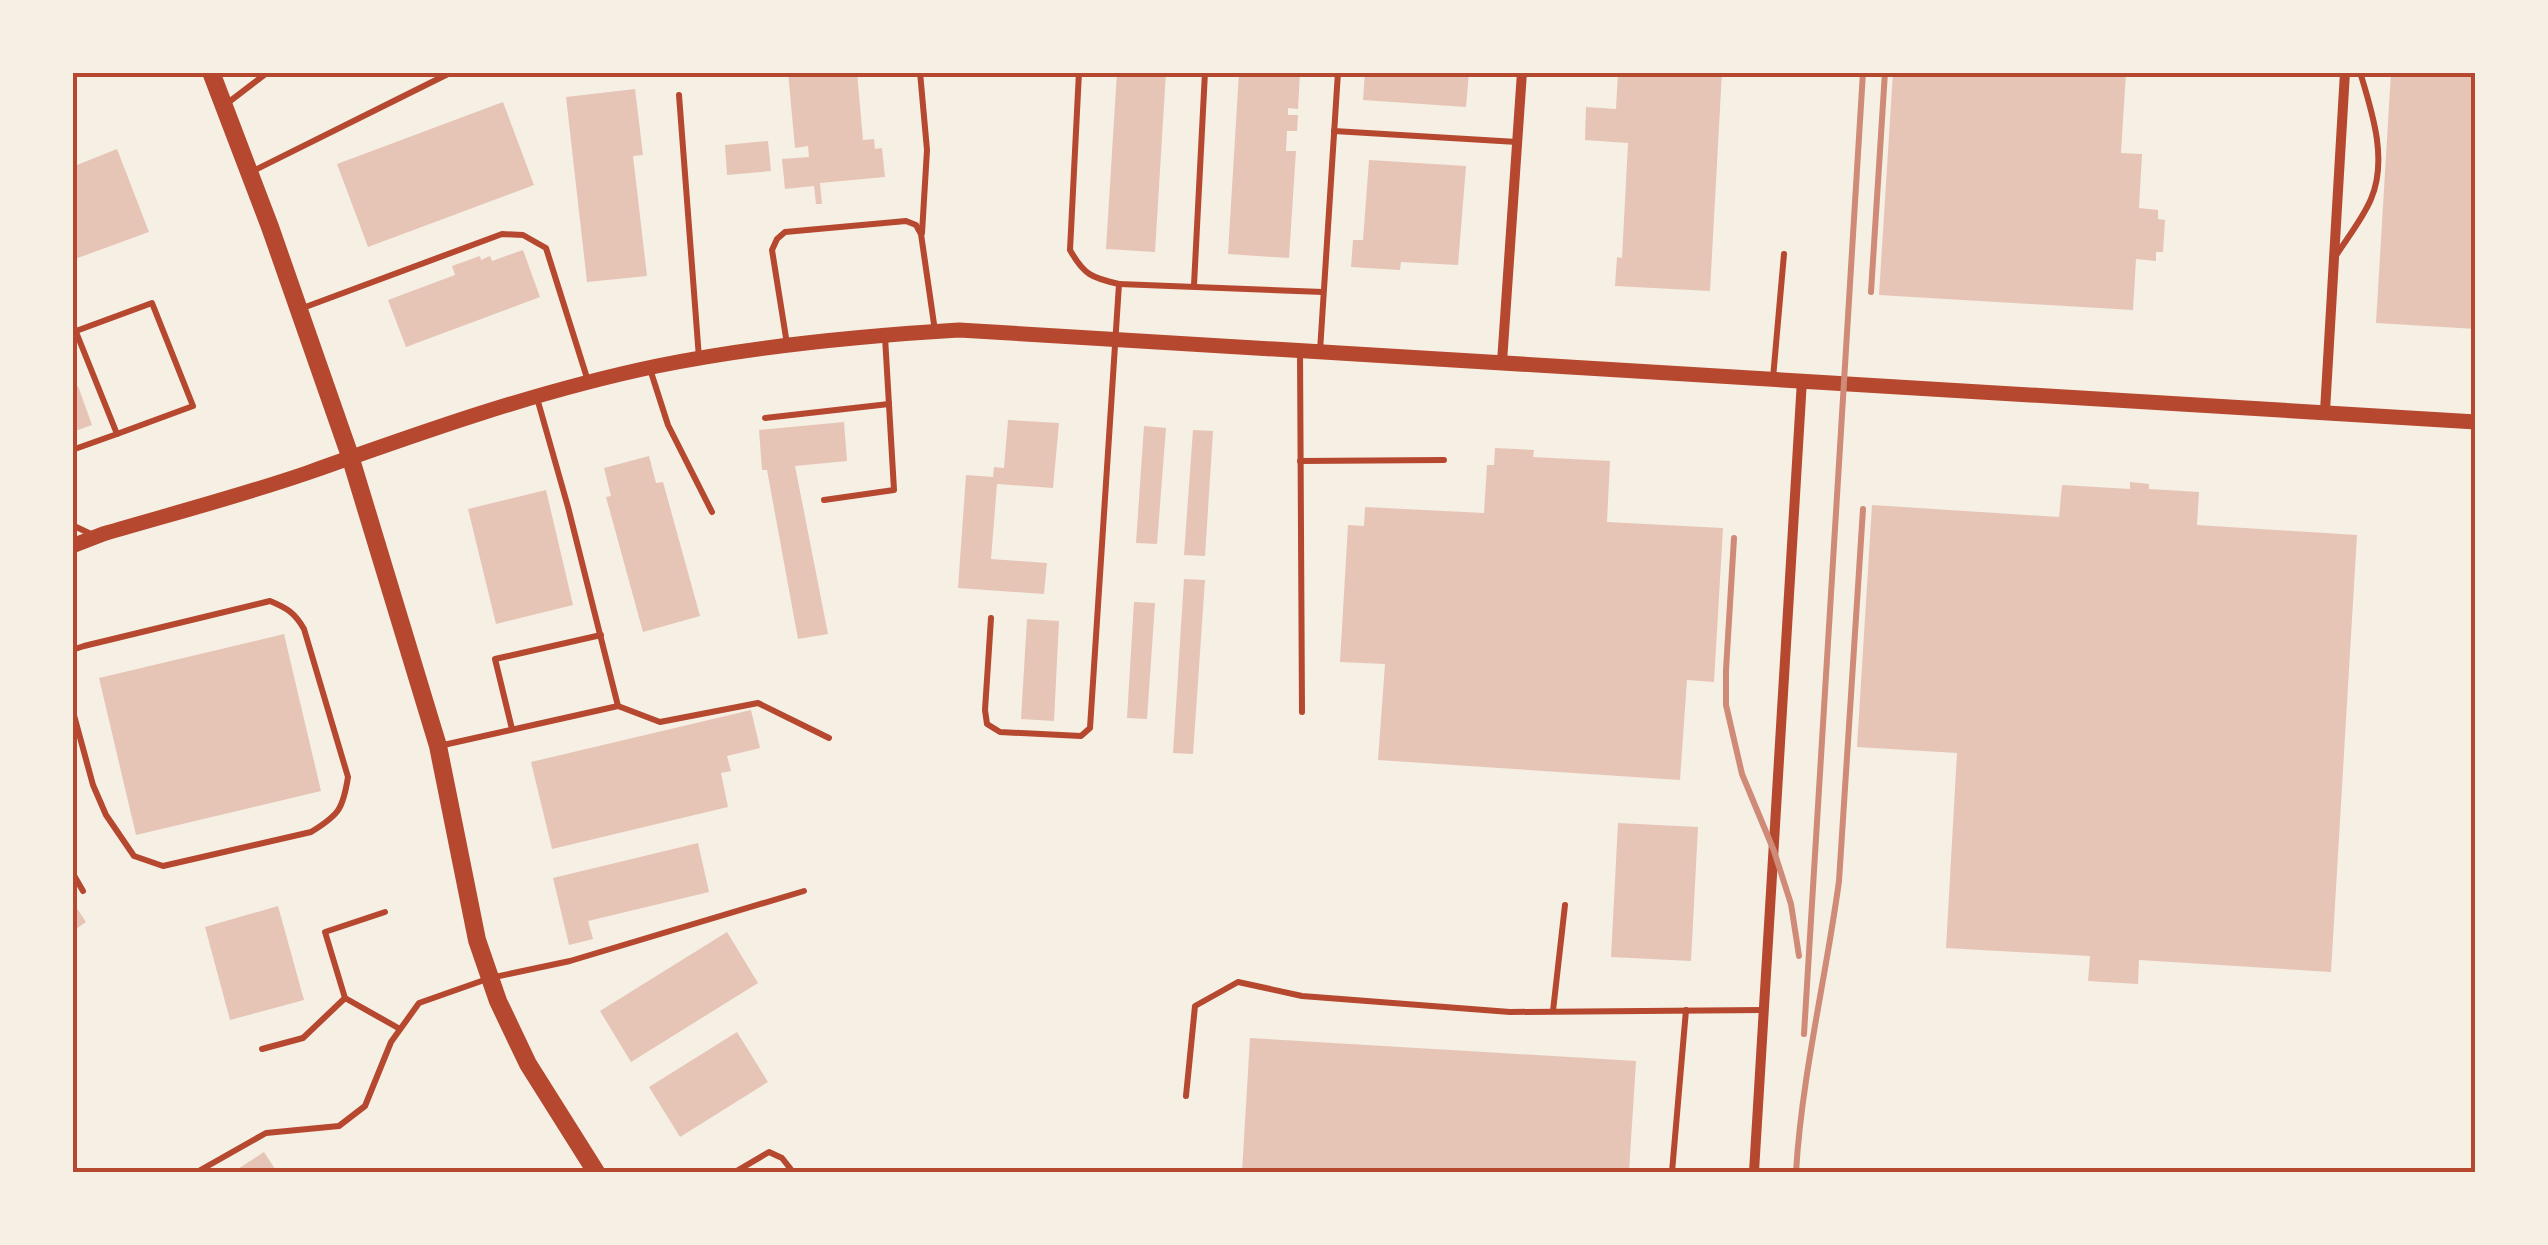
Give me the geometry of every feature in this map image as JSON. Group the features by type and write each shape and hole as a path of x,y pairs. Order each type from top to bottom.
{"main road":[{"path":"211,72 350,456 438,746 477,940 498,1002 528,1064 596,1172"}],"street":[{"path":"1502,362 1522,72"},
{"path":"2325,412 2344,72"},
{"path":"72,546 589,382 699,359 885,335 959,330 2476,422"},
{"path":"1754,1172 1802,380"}],"lane":[{"path":"224,106 268,72"},
{"path":"249,173 452,72"},
{"path":"920,72 927,150 922,234 935,332"},
{"path":"1079,72 1070,250 1080,268 1096,279 1119,284 1323,292"},
{"path":"1194,285 1205,72"},
{"path":"1320,351 1338,72"},
{"path":"2334,260 2371,202 2377,182 2377,137 2360,72"},
{"path":"678,95 699,359"},
{"path":"1334,131 1517,142"},
{"path":"787,347 772,250 777,239 786,232 906,222 922,234"},
{"path":"299,309 502,234 523,235 546,248 589,382"},
{"path":"1772,378 1784,254"},
{"path":"991,618 987,724 1000,732 1081,736 1090,728 1119,284"},
{"path":"72,450 193,406 152,303 76,331"},
{"path":"72,322 117,434"},
{"path":"824,500 894,490 885,335"},
{"path":"1300,350 1302,712"},
{"path":"649,368 668,425 712,512"},
{"path":"537,397 618,706"},
{"path":"765,418 889,404"},
{"path":"1300,461 1444,460"},
{"path":"72,525 96,537"},
{"path":"72,650 270,601 284,607 296,614 304,629 348,777 344,802 330,820 311,832 164,866 134,856 106,815 93,785 72,708"},
{"path":"512,729 495,658 600,635"},
{"path":"438,746 618,706 660,722 758,703 830,738"},
{"path":"72,872 83,890"},
{"path":"197,1172 266,1133 339,1126 365,1106 391,1042 419,1003 490,978 570,961 804,891"},
{"path":"1553,1012 1565,905"},
{"path":"385,912 325,932 345,998 400,1029"},
{"path":"1186,1096 1195,1006 1238,982 1302,996 1510,1012 1764,1010"},
{"path":"262,1049 303,1038 345,998"},
{"path":"1672,1172 1686,1010"},
{"path":"735,1172 769,1152 782,1158 794,1172"}],"building":[{"path":"788,72 857,72 863,140 874,139 875,149 882,148 885,177 820,183 822,204 816,204 814,186 785,189 782,159 809,157 808,146 795,148"},
{"path":"1117,72 1166,72 1155,252 1106,249"},
{"path":"1239,72 1300,72 1298,109 1288,108 1288,115 1298,115 1297,131 1287,131 1286,151 1296,151 1289,258 1228,254"},
{"path":"1365,72 1469,72 1466,107 1363,100"},
{"path":"1618,72 1722,72 1710,291 1615,286 1617,257 1622,258 1628,143 1585,140 1586,107 1616,109"},
{"path":"1893,72 2126,72 2121,153 2142,154 2139,208 2158,210 2158,219 2165,220 2163,252 2156,252 2156,261 2136,259 2133,310 1879,295"},
{"path":"2391,72 2476,72 2476,329 2376,323"},
{"path":"635,89 643,155 633,156 647,276 587,282 566,97"},
{"path":"503,102 534,185 368,247 337,164"},
{"path":"768,141 771,171 727,175 725,145"},
{"path":"117,149 149,232 72,260 72,167"},
{"path":"1369,160 1466,166 1458,265 1401,262 1400,270 1351,267 1353,240 1363,240"},
{"path":"523,250 540,297 406,347 388,300 455,275 452,266 480,256 481,260 490,256 492,261"},
{"path":"78,386 92,425 72,432 72,388"},
{"path":"1008,420 1059,423 1053,488 997,484 991,559 1047,563 1044,594 958,588 966,475 993,477 994,467 1004,468"},
{"path":"844,422 847,461 795,466 828,634 798,639 767,470 762,470 759,430"},
{"path":"1144,426 1166,428 1157,544 1136,543"},
{"path":"1193,430 1213,431 1205,556 1184,555"},
{"path":"1495,448 1534,450 1533,457 1610,461 1607,522 1723,528 1714,682 1687,680 1680,780 1378,760 1385,664 1340,662 1348,525 1364,526 1365,507 1484,513 1487,465 1494,465"},
{"path":"649,456 656,483 663,482 700,616 643,632 606,497 611,496 604,468"},
{"path":"2130,482 2149,484 2149,489 2199,492 2197,525 2357,535 2331,972 2139,960 2138,984 2088,981 2090,956 1946,948 1957,753 1857,747 1872,505 2059,517 2062,485 2130,489"},
{"path":"546,490 573,605 496,624 468,509"},
{"path":"1184,579 1205,580 1193,754 1173,753"},
{"path":"1134,602 1155,603 1147,719 1127,718"},
{"path":"1027,619 1059,621 1054,721 1021,719"},
{"path":"284,634 321,791 136,835 99,678"},
{"path":"751,710 760,748 727,756 731,771 721,773 728,807 552,849 531,762"},
{"path":"1618,823 1698,827 1691,961 1611,957"},
{"path":"698,843 709,892 588,921 593,939 569,945 553,878"},
{"path":"72,901 86,922 72,932"},
{"path":"278,906 304,1000 230,1020 205,927"},
{"path":"727,932 758,983 631,1062 600,1011"},
{"path":"737,1032 768,1082 680,1137 649,1087"},
{"path":"1250,1038 1636,1061 1629,1172 1242,1172"},
{"path":"264,1152 277,1172 233,1172"}],"railway":[{"path":"1804,1034 1863,72"},
{"path":"1871,292 1885,72"},
{"path":"1796,1172 1803,1099 1839,881 1863,509"},
{"path":"1734,538 1726,705 1742,774 1791,904 1799,956"}]}
